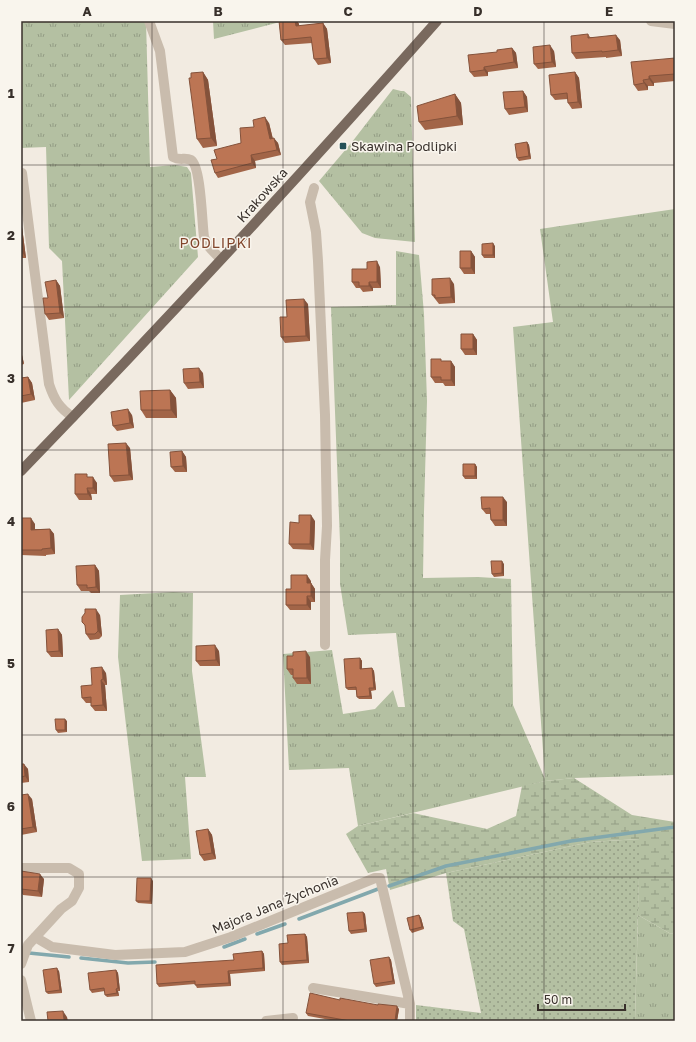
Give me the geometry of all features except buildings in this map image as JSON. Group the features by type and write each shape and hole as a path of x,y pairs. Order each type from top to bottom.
{"main road":[{"name":"Krakowska","path":"21,471 336,135 437,21"}],"street":[{"path":"149,21 160,52 173,157 177,160 191,160 196,166 204,237 210,249 221,259"},
{"path":"651,21 675,24"},
{"path":"22,173 49,384 58,404 65,412 73,417"},
{"path":"314,188 310,202 316,232 325,415 327,526 325,560 325,645"},
{"path":"21,868 70,868 79,874 79,888 72,901 61,909 28,945 21,964"},
{"name":"Majora Jana Żychonia","path":"35,937 52,947 115,955 185,952 231,937 375,878 380,878 410,1004 410,1021"},
{"path":"21,980 30,1021"},
{"path":"313,988 410,1004"},
{"path":"266,1021 293,1018"}],"green space":[{"path":"21,21 146,21 150,167 175,165 187,167 191,173 198,257 69,400 62,261 49,248 46,147 21,148"},
{"path":"213,21 280,21 280,22 214,39"},
{"path":"393,89 404,91 411,97 415,242 375,238 362,233 319,181 352,142"},
{"path":"675,209 675,775 574,778 545,781 358,826 349,768 289,770 283,654 332,650 343,714 375,709 393,690 398,707 405,707 396,633 348,635 340,584 340,542 331,307 396,305 396,251 419,255 424,314 427,401 423,578 478,577 511,579 513,705 545,779 513,327 553,322 540,229"},
{"path":"173,592 193,593 192,671 206,777 185,777 191,859 142,861 118,657 120,595"},
{"path":"574,778 632,815 675,822 675,932 671,934 638,915 639,839 590,842 446,873 390,890 386,869 368,873 346,834 358,826 413,813 487,829 516,816 522,786 545,781"},
{"path":"640,839 635,1021 416,1021 416,1005 481,1013 464,929 453,921 446,873 590,842"},
{"path":"638,915 671,934 675,932 675,1021 635,1021"}],"waterway":[{"path":"389,886 446,866 571,841 675,827"},
{"path":"299,919 378,889"},
{"path":"257,934 285,924"},
{"path":"224,947 245,939"},
{"path":"29,953 69,957"},
{"path":"81,958 128,963 155,962"}],"place":[{"name":"Skawina Podlipki","path":"343,146"}],"district":[{"name":"PODLIPKI","path":"216,243"}]}
